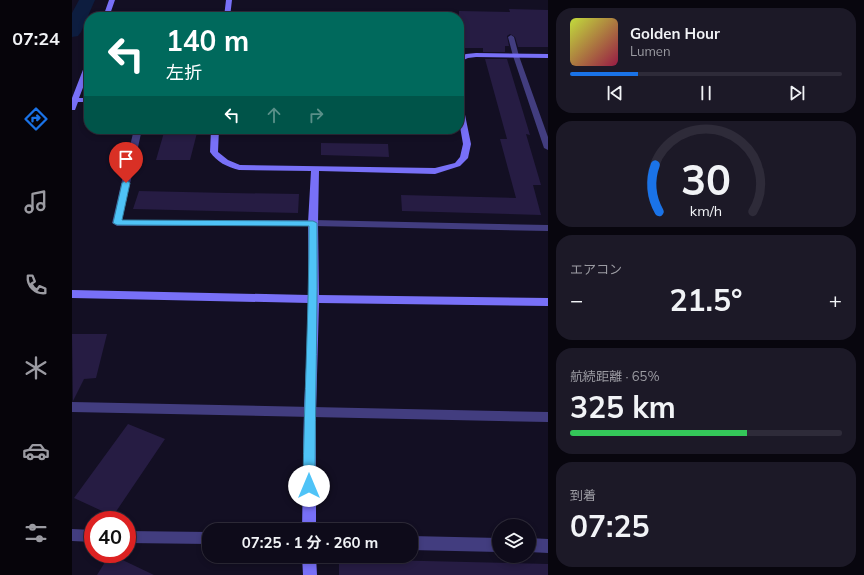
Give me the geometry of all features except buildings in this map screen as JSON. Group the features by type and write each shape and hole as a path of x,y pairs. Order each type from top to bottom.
{"street":[{"path":"108,12 112,0"},
{"path":"228,12 229,0"},
{"path":"511,37 516,56 548,148"},
{"path":"464,57 476,55 548,56"},
{"path":"73,104 84,75"},
{"path":"73,104 84,101"},
{"path":"215,134 214,152 220,159 229,165 239,167 315,170 435,171 459,164 466,154 467,146 464,131"},
{"path":"137,134 117,223 313,223 548,228"},
{"path":"309,523 315,170"},
{"path":"72,294 548,302"},
{"path":"72,407 548,417"},
{"path":"72,536 84,536"},
{"path":"136,537 202,538"},
{"path":"418,543 492,545"},
{"path":"536,545 548,546"},
{"path":"309,563 310,575"}],"waterway":[{"path":"72,32 87,0"}],"route":[{"path":"126,183 117,223 313,223 314,299 309,486"}]}
